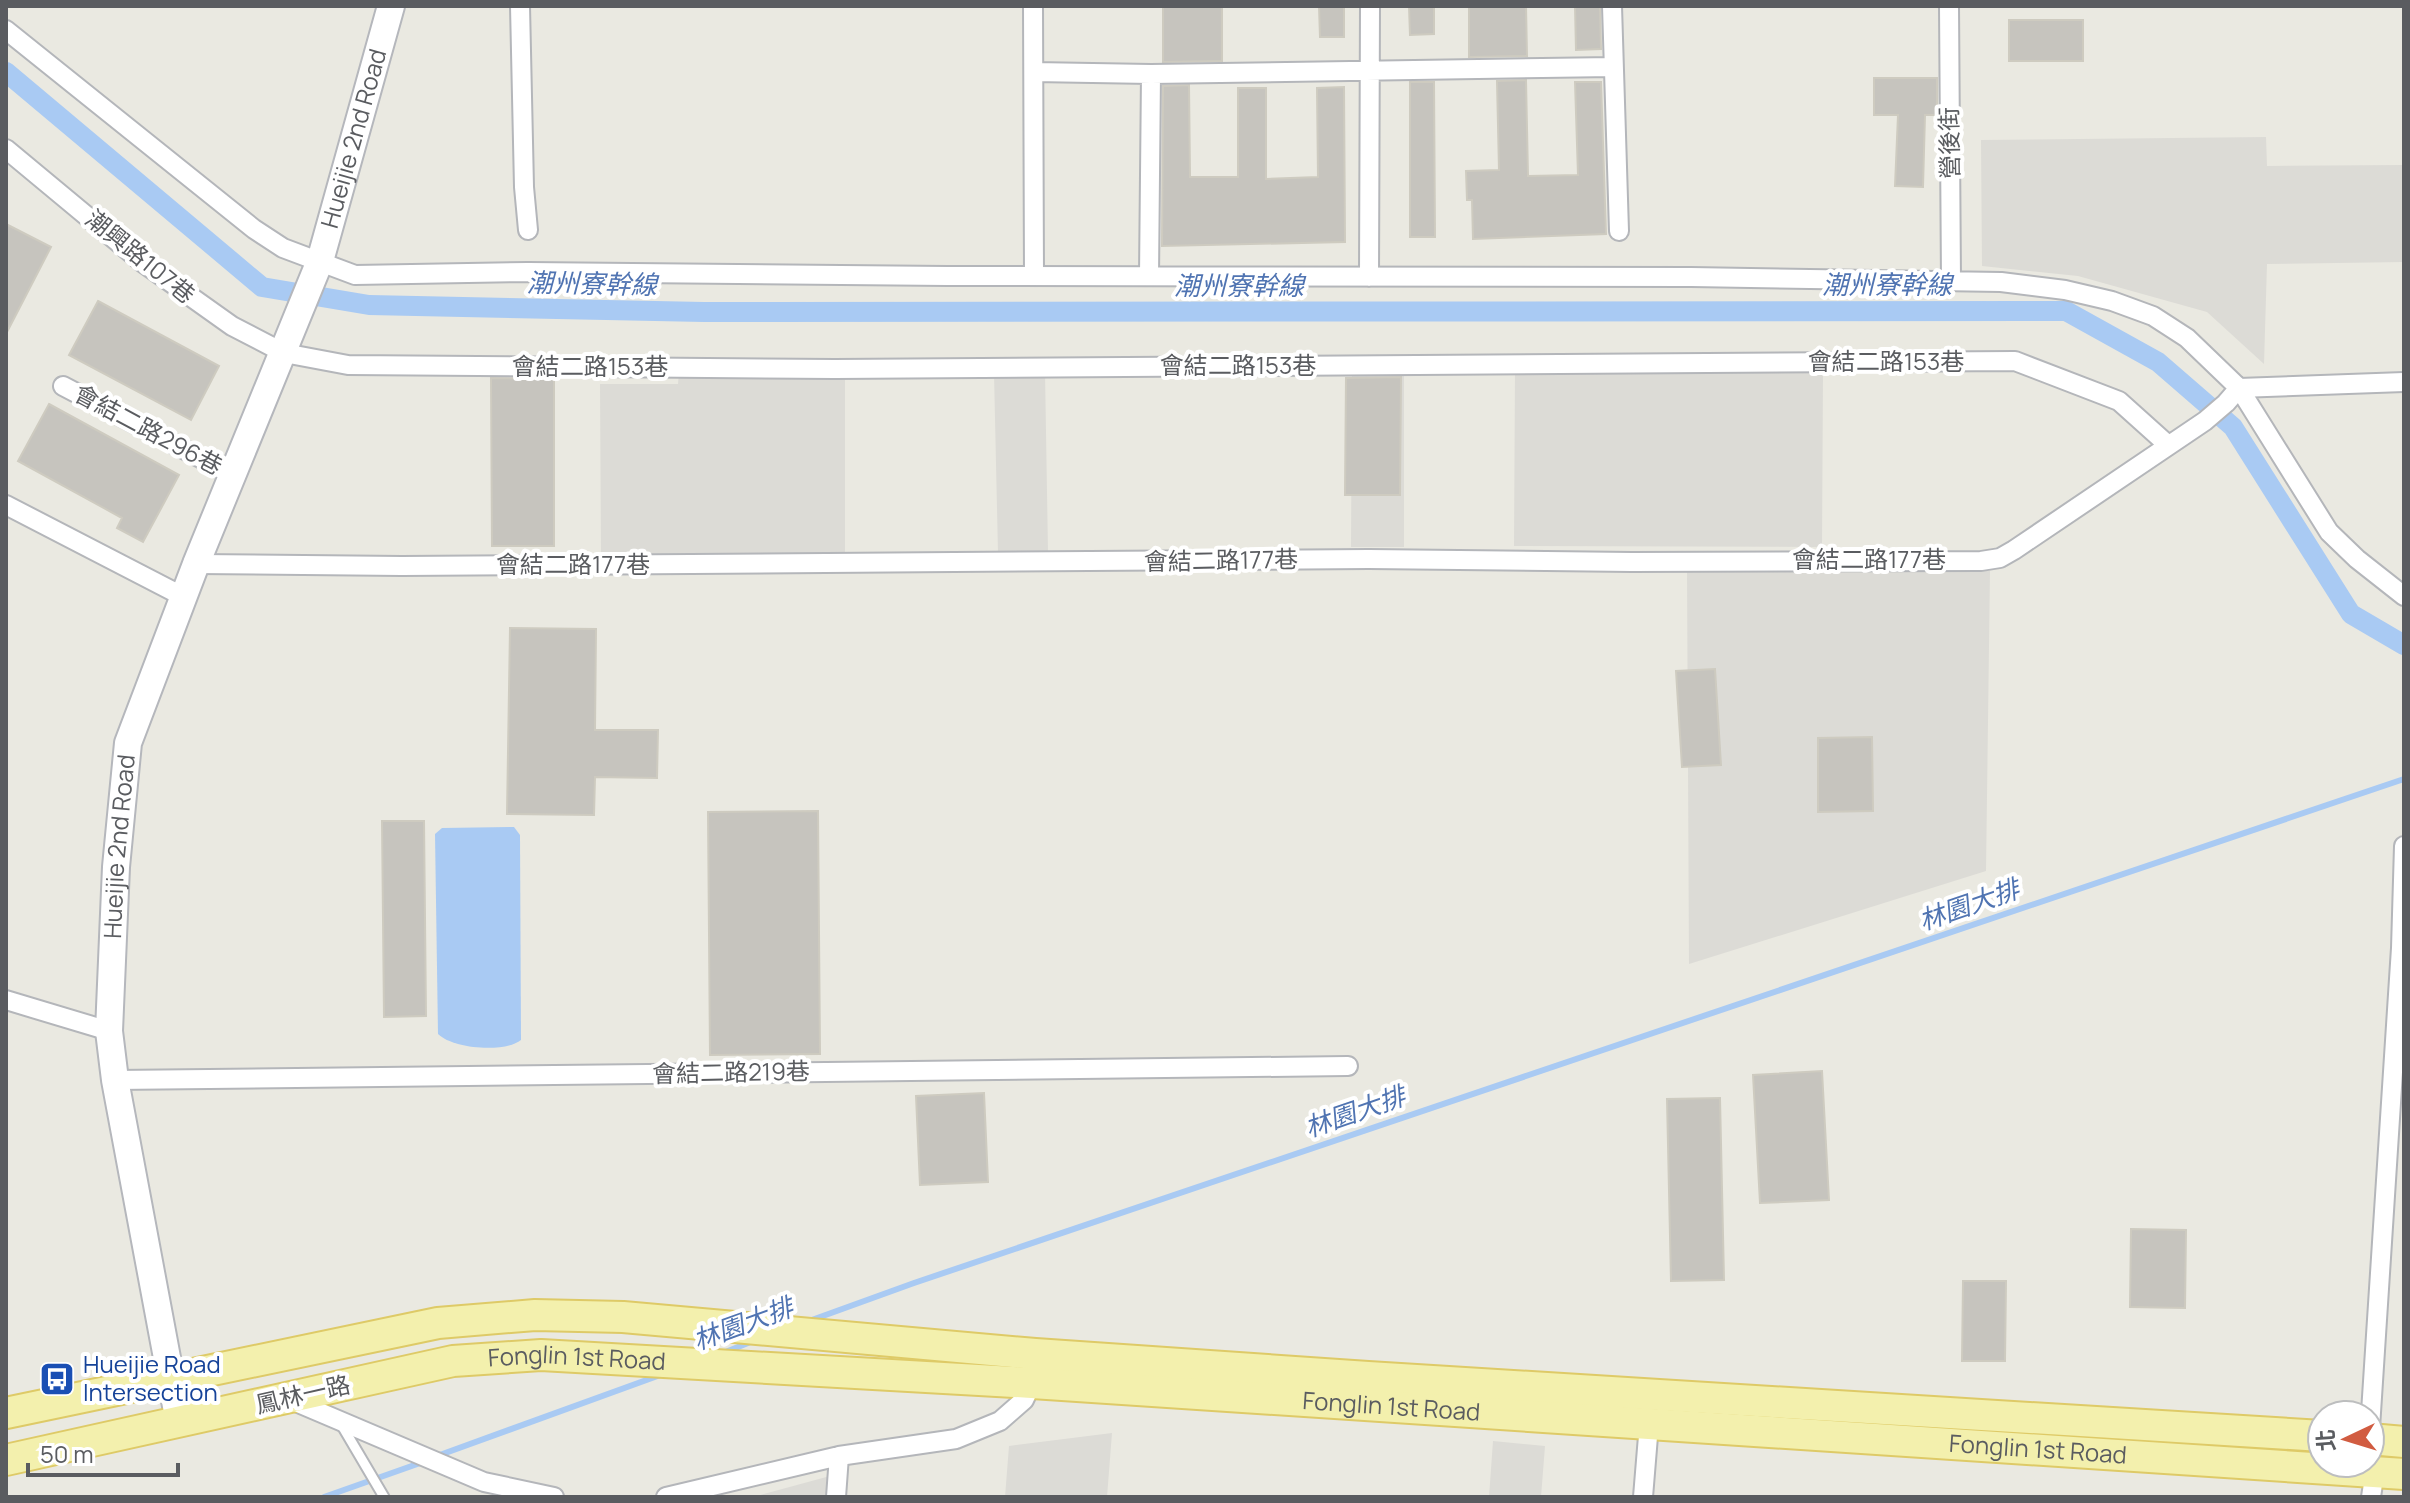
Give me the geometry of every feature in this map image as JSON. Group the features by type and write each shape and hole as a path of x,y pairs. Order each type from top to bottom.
{"main road":[{"name":"Fonglin 1st Road","path":"360,1339 438,1323 549,1315 623,1317 1033,1369 1649,1424 2383,1481"},
{"name":"鳳林一路","path":"6,1413 360,1339"},
{"name":"Fonglin 1st Road","path":"379,1377 453,1361 541,1355 1033,1369 2306,1435"},
{"name":"鳳林一路","path":"6,1460 379,1377"}],"street":[{"name":"Hueijie 2nd Road","path":"179,1422 115,1080 109,1031 116,867 128,743 196,564 318,266 391,6"},
{"path":"520,6 524,187 528,230"},
{"path":"1033,6 1034,276"},
{"path":"1369,277 1370,6"},
{"path":"1612,6 1619,231"},
{"name":"營後街","path":"1949,6 1951,281"},
{"path":"6,30 254,229 318,266 355,275 528,272 1951,281 2001,282 2065,290 2112,301 2153,316 2187,338 2239,388 2329,532 2404,596"},
{"path":"1034,72 1151,74 1613,67"},
{"path":"1149,276 1151,74"},
{"name":"潮興路107巷","path":"6,149 142,262 204,308 232,326 286,347"},
{"name":"會結二路153巷","path":"286,347 348,365 835,369 2015,361 2119,401 2168,445"},
{"path":"2239,388 2404,382"},
{"name":"會結二路296巷","path":"63,386 233,475"},
{"name":"會結二路177巷","path":"196,564 418,566 1369,559 1981,561 2000,558 2014,550 2205,421 2239,388"},
{"path":"6,505 184,597"},
{"path":"2372,1399 2402,948 2404,846"},
{"path":"6,1000 109,1031"},
{"name":"會結二路219巷","path":"115,1080 1348,1066"},
{"path":"666,1497 839,1456 956,1439 1000,1421 1024,1400 1033,1369"},
{"path":"287,1398 387,1440 484,1490 554,1497"},
{"path":"1643,1497 1649,1424"},
{"path":"836,1497 839,1456"}],"lane":[{"path":"338,1418 384,1497"}],"shaded area":[{"path":"2266,137 2267,166 2404,165 2404,262 2267,264 2264,364 2207,312 2078,276 1982,266 1981,140"},
{"path":"1352,370 1404,370 1404,547 1351,547"},
{"path":"679,371 845,371 845,555 601,555 600,384 678,384"},
{"path":"1045,372 1048,552 998,553 994,373"},
{"path":"1515,372 1823,373 1822,547 1514,546"},
{"path":"1687,569 1990,571 1986,871 1689,964"},
{"path":"1112,1433 1107,1497 1005,1497 1009,1446"},
{"path":"1493,1441 1545,1446 1541,1497 1489,1497"},
{"path":"841,1473 839,1497 753,1497"}],"water":[{"path":"514,827 520,835 521,1040 503,1047 467,1046 438,1034 435,834 442,828"}],"building":[{"path":"1163,6 1222,6 1222,61 1163,62"},
{"path":"1319,6 1344,6 1344,37 1320,37"},
{"path":"1409,6 1434,6 1434,34 1410,35"},
{"path":"1469,6 1526,6 1527,56 1469,57"},
{"path":"1575,6 1600,6 1601,49 1576,50"},
{"path":"2009,20 2083,20 2083,61 2009,61"},
{"path":"1874,78 1937,78 1937,115 1925,115 1923,187 1895,186 1898,115 1874,115"},
{"path":"1526,80 1528,176 1578,175 1575,82 1601,82 1606,234 1473,239 1472,200 1467,200 1466,171 1499,170 1497,81"},
{"path":"1410,82 1434,82 1435,237 1410,237"},
{"path":"1189,85 1190,177 1238,177 1238,88 1266,88 1266,179 1318,177 1317,88 1344,87 1345,242 1162,246 1163,86"},
{"path":"6,224 51,247 6,334"},
{"path":"98,301 219,366 191,420 69,355"},
{"path":"1401,377 1400,495 1345,495 1346,378"},
{"path":"491,378 554,379 554,546 492,546"},
{"path":"49,404 179,475 143,542 117,528 122,518 18,461"},
{"path":"510,628 596,629 595,730 658,730 657,778 595,777 594,815 507,814"},
{"path":"1715,669 1721,765 1682,767 1676,671"},
{"path":"1872,737 1873,811 1818,812 1818,738"},
{"path":"818,811 820,1054 710,1055 708,812"},
{"path":"382,821 424,821 426,1016 384,1017"},
{"path":"1822,1071 1829,1200 1760,1203 1753,1075"},
{"path":"984,1093 988,1182 920,1185 916,1096"},
{"path":"1720,1098 1724,1280 1671,1281 1667,1099"},
{"path":"2131,1229 2186,1230 2185,1308 2130,1307"},
{"path":"1963,1281 2006,1281 2005,1361 1962,1361"}],"waterway":[{"name":"潮州寮幹線","path":"6,72 262,287 369,305 704,312 2066,311 2158,362 2233,427 2351,614 2404,645"},
{"name":"林園大排","path":"809,1321 2404,779"},
{"name":"林園大排","path":"723,1353 753,1341"},
{"name":"林園大排","path":"437,1456 663,1374"},
{"name":"林園大排","path":"324,1497 423,1462"}],"place":[{"name":"Hueijie Road Intersection","path":"57,1379"}]}
